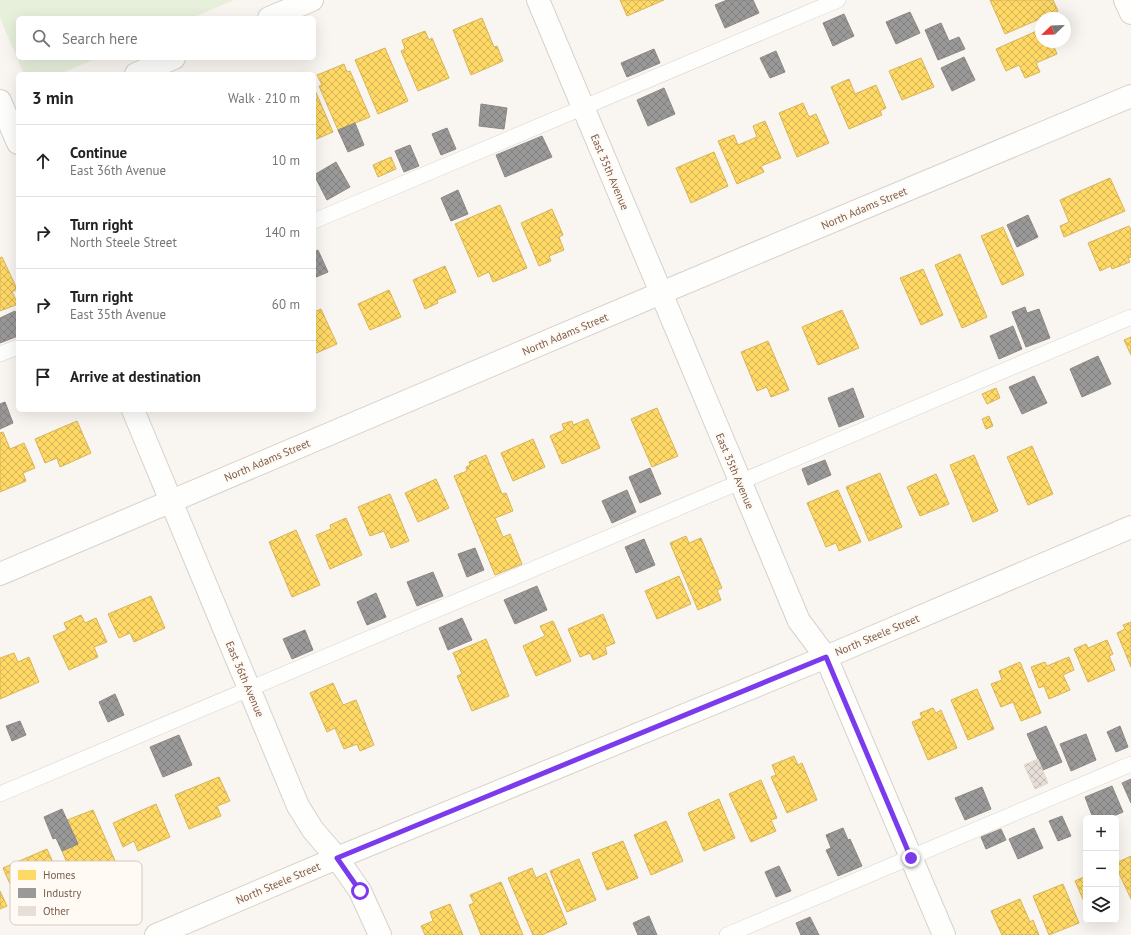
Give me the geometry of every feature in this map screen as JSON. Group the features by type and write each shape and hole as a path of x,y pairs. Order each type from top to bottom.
{"street":[{"path":"274,16 312,0"},
{"name":"East 35th Avenue","path":"538,0 799,621 826,657 944,935"},
{"path":"1125,0 1131,14"},
{"path":"141,72 169,60"},
{"name":"North Adams Street","path":"0,574 1131,96"},
{"path":"0,101 12,131"},
{"name":"East 36th Avenue","path":"134,412 298,806 313,830 337,858 360,891 380,935"},
{"name":"North Steele Street","path":"156,935 337,858 826,657 1131,527"}],"lane":[{"path":"316,220 838,0"},
{"path":"0,794 250,690 1131,317"},
{"path":"0,354 16,348"},
{"path":"727,935 1131,764"}],"green space":[{"path":"0,0 234,0 197,16 16,16 16,55 0,18"},
{"path":"18,60 92,60 65,72 23,72"}],"building: Homes":[{"path":"620,0 664,0 627,16"},
{"path":"990,0 1053,0 1058,11 1035,12 1035,21 1005,34"},
{"path":"482,18 494,47 497,46 503,61 471,75 453,30"},
{"path":"425,31 429,40 432,38 449,78 418,91 401,51 405,49 402,40"},
{"path":"1035,32 1035,48 1054,48 1057,54 1036,63 1040,72 1025,78 1019,65 1006,71 996,49"},
{"path":"385,48 408,101 378,114 355,60"},
{"path":"921,58 934,87 902,100 889,71"},
{"path":"344,64 347,72 350,71 370,117 338,130 319,86 322,85 317,75"},
{"path":"849,79 855,94 876,85 886,108 880,111 882,115 849,129 831,87"},
{"path":"316,93 333,132 316,139"},
{"path":"803,103 809,117 816,114 829,143 797,157 779,113"},
{"path":"765,121 781,158 761,166 764,172 737,184 718,141 734,135 738,145 757,137 753,126"},
{"path":"714,152 728,186 691,203 676,168"},
{"path":"391,157 396,169 378,177 373,165"},
{"path":"1110,178 1125,211 1064,237 1060,226 1069,222 1060,200"},
{"path":"500,205 527,268 493,282 489,272 478,277 455,224"},
{"path":"552,209 563,235 559,237 564,250 549,256 551,261 539,266 521,223"},
{"path":"1129,226 1131,230 1131,257 1128,258 1130,262 1112,269 1111,266 1100,271 1088,243"},
{"path":"1003,227 1024,275 1002,285 981,236"},
{"path":"960,254 987,317 962,328 935,265"},
{"path":"2,257 16,287 16,290 12,292 16,300 16,305 0,311 0,258"},
{"path":"445,266 456,292 437,300 438,303 425,309 413,280"},
{"path":"923,269 943,315 921,325 900,278"},
{"path":"389,290 401,317 370,330 358,304"},
{"path":"321,309 337,344 316,353 316,311"},
{"path":"842,310 859,348 818,365 802,327"},
{"path":"1131,337 1131,355 1124,340"},
{"path":"768,341 789,390 771,397 767,387 757,391 741,352"},
{"path":"996,388 1000,398 987,404 982,394"},
{"path":"657,408 678,456 652,467 631,419"},
{"path":"989,416 993,426 986,429 982,419"},
{"path":"588,419 600,448 562,464 550,436 564,430 562,424 572,421 573,425"},
{"path":"77,421 91,453 60,467 57,458 45,463 35,439"},
{"path":"3,432 10,449 24,443 35,468 23,473 26,481 0,492 0,433"},
{"path":"533,439 545,467 513,481 501,453"},
{"path":"1032,446 1053,494 1028,505 1007,457"},
{"path":"486,455 502,494 506,493 513,511 495,518 503,537 510,534 522,564 495,575 454,476 467,471 466,467 470,465 469,462"},
{"path":"974,455 998,511 973,522 950,465"},
{"path":"880,473 902,527 869,541 846,487"},
{"path":"936,474 949,504 920,516 907,487"},
{"path":"436,479 449,508 418,522 405,493"},
{"path":"838,490 861,542 839,551 836,543 826,547 807,503"},
{"path":"390,494 409,541 391,548 384,531 370,536 358,507"},
{"path":"346,518 362,555 330,569 316,535 331,529 330,525"},
{"path":"296,530 320,585 292,597 269,542"},
{"path":"686,536 689,543 701,538 722,588 717,590 721,600 698,610 670,543"},
{"path":"679,576 691,604 657,619 645,591"},
{"path":"151,596 165,628 134,642 130,633 119,638 108,614"},
{"path":"603,614 615,643 605,647 607,654 593,660 590,653 580,657 568,629"},
{"path":"81,615 85,623 96,618 107,642 94,647 98,657 69,670 53,636 67,630 64,623"},
{"path":"553,621 571,661 536,676 523,646 545,636 540,626"},
{"path":"1131,622 1131,667 1117,633 1125,629 1123,625"},
{"path":"486,639 509,696 472,711 457,676 462,674 453,653"},
{"path":"1107,640 1113,654 1109,656 1115,670 1088,682 1074,649 1086,644 1088,648"},
{"path":"14,653 18,662 29,657 39,682 0,699 0,658"},
{"path":"1069,657 1074,670 1063,675 1070,690 1049,699 1044,686 1039,688 1031,667 1045,662 1047,666"},
{"path":"1020,662 1041,713 1021,721 1013,702 1001,707 991,684 1002,680 999,671"},
{"path":"333,683 343,705 356,700 374,745 360,751 357,744 344,749 335,728 327,732 310,693"},
{"path":"977,689 994,729 968,740 951,700"},
{"path":"933,708 936,713 941,710 957,748 928,760 912,722 922,718 920,713"},
{"path":"794,756 798,765 802,763 817,800 787,813 771,777 776,775 772,765"},
{"path":"219,777 230,801 217,806 221,816 189,829 175,795"},
{"path":"761,780 777,818 771,820 776,831 751,842 729,794"},
{"path":"719,799 735,838 704,851 688,813"},
{"path":"156,804 170,837 138,851 134,841 123,847 113,823"},
{"path":"93,810 115,861 66,861 62,851 78,844 67,820"},
{"path":"666,821 683,861 651,875 634,835"},
{"path":"623,841 638,878 607,890 592,853"},
{"path":"47,849 52,861 19,861"},
{"path":"1131,856 1131,899 1119,873 1119,862"},
{"path":"579,859 596,900 567,912 550,871"},
{"path":"10,865 10,884 3,868"},
{"path":"532,868 536,878 546,873 567,924 542,935 533,935 508,878"},
{"path":"1083,877 1083,899 1075,881"},
{"path":"501,882 523,935 481,935 469,905 474,903 470,895"},
{"path":"1063,884 1079,923 1049,935 1033,896"},
{"path":"0,891 7,906 0,909"},
{"path":"1020,899 1030,922 1033,920 1039,935 1002,935 991,911"},
{"path":"450,904 463,935 425,935 421,926 433,921 430,912"}],"building: Industry":[{"path":"727,0 753,0 759,13 725,28 715,5"},
{"path":"910,12 920,33 896,44 886,22"},
{"path":"844,14 854,36 833,46 823,23"},
{"path":"941,23 949,41 959,37 965,49 938,60 925,30"},
{"path":"654,49 660,63 627,77 621,63"},
{"path":"776,51 785,72 770,78 760,58"},
{"path":"964,57 975,80 952,91 941,68"},
{"path":"664,88 675,114 648,126 637,100"},
{"path":"481,104 507,108 504,129 479,126"},
{"path":"355,123 364,145 348,152 338,130"},
{"path":"447,128 456,149 441,155 432,134"},
{"path":"542,136 552,157 505,177 496,155"},
{"path":"410,145 419,166 404,172 395,151"},
{"path":"336,162 350,187 327,200 316,179 316,174"},
{"path":"458,190 468,214 451,221 441,198"},
{"path":"1028,215 1038,237 1017,247 1007,225"},
{"path":"318,250 328,272 316,277 316,251"},
{"path":"1025,307 1027,313 1039,309 1050,338 1026,347 1012,312"},
{"path":"15,311 16,313 16,337 0,343 0,318"},
{"path":"1013,326 1022,349 999,359 990,336"},
{"path":"1098,356 1111,384 1082,397 1070,369"},
{"path":"1034,376 1047,403 1022,414 1009,387"},
{"path":"853,388 864,417 839,427 828,398"},
{"path":"5,402 13,423 0,429 0,404"},
{"path":"825,460 831,475 808,485 802,469"},
{"path":"650,468 661,494 640,503 629,477"},
{"path":"627,490 636,512 612,523 602,501"},
{"path":"644,539 655,565 636,573 625,547"},
{"path":"475,548 484,570 467,577 458,554"},
{"path":"433,572 443,596 417,606 407,582"},
{"path":"537,586 547,610 515,624 504,600"},
{"path":"376,593 386,617 367,625 357,602"},
{"path":"462,618 472,640 448,650 439,628"},
{"path":"305,630 313,650 292,659 283,639"},
{"path":"115,694 124,715 108,722 99,702"},
{"path":"20,721 26,735 12,741 6,726"},
{"path":"1046,726 1062,762 1043,770 1027,734"},
{"path":"1120,726 1128,747 1116,752 1107,732"},
{"path":"1086,734 1096,760 1071,771 1060,744"},
{"path":"179,735 192,765 163,777 150,747"},
{"path":"1131,779 1131,803 1122,783"},
{"path":"1112,786 1123,812 1116,815 1092,815 1085,797"},
{"path":"982,787 991,809 965,820 955,798"},
{"path":"62,809 78,844 62,851 56,838 53,839 44,817"},
{"path":"1062,816 1071,836 1058,841 1049,821"},
{"path":"843,828 848,840 850,839 862,866 838,876 826,850 831,848 826,835"},
{"path":"1034,828 1043,848 1018,859 1009,839"},
{"path":"1001,829 1006,840 986,849 981,837"},
{"path":"779,866 791,891 776,897 765,872"},
{"path":"649,916 657,935 638,935 633,923"},
{"path":"810,917 819,935 801,935 796,923"}],"building: Other":[{"path":"1038,759 1048,783 1035,789 1024,765"}],"route":[{"path":"360,891 337,858 826,657 911,858"}]}
